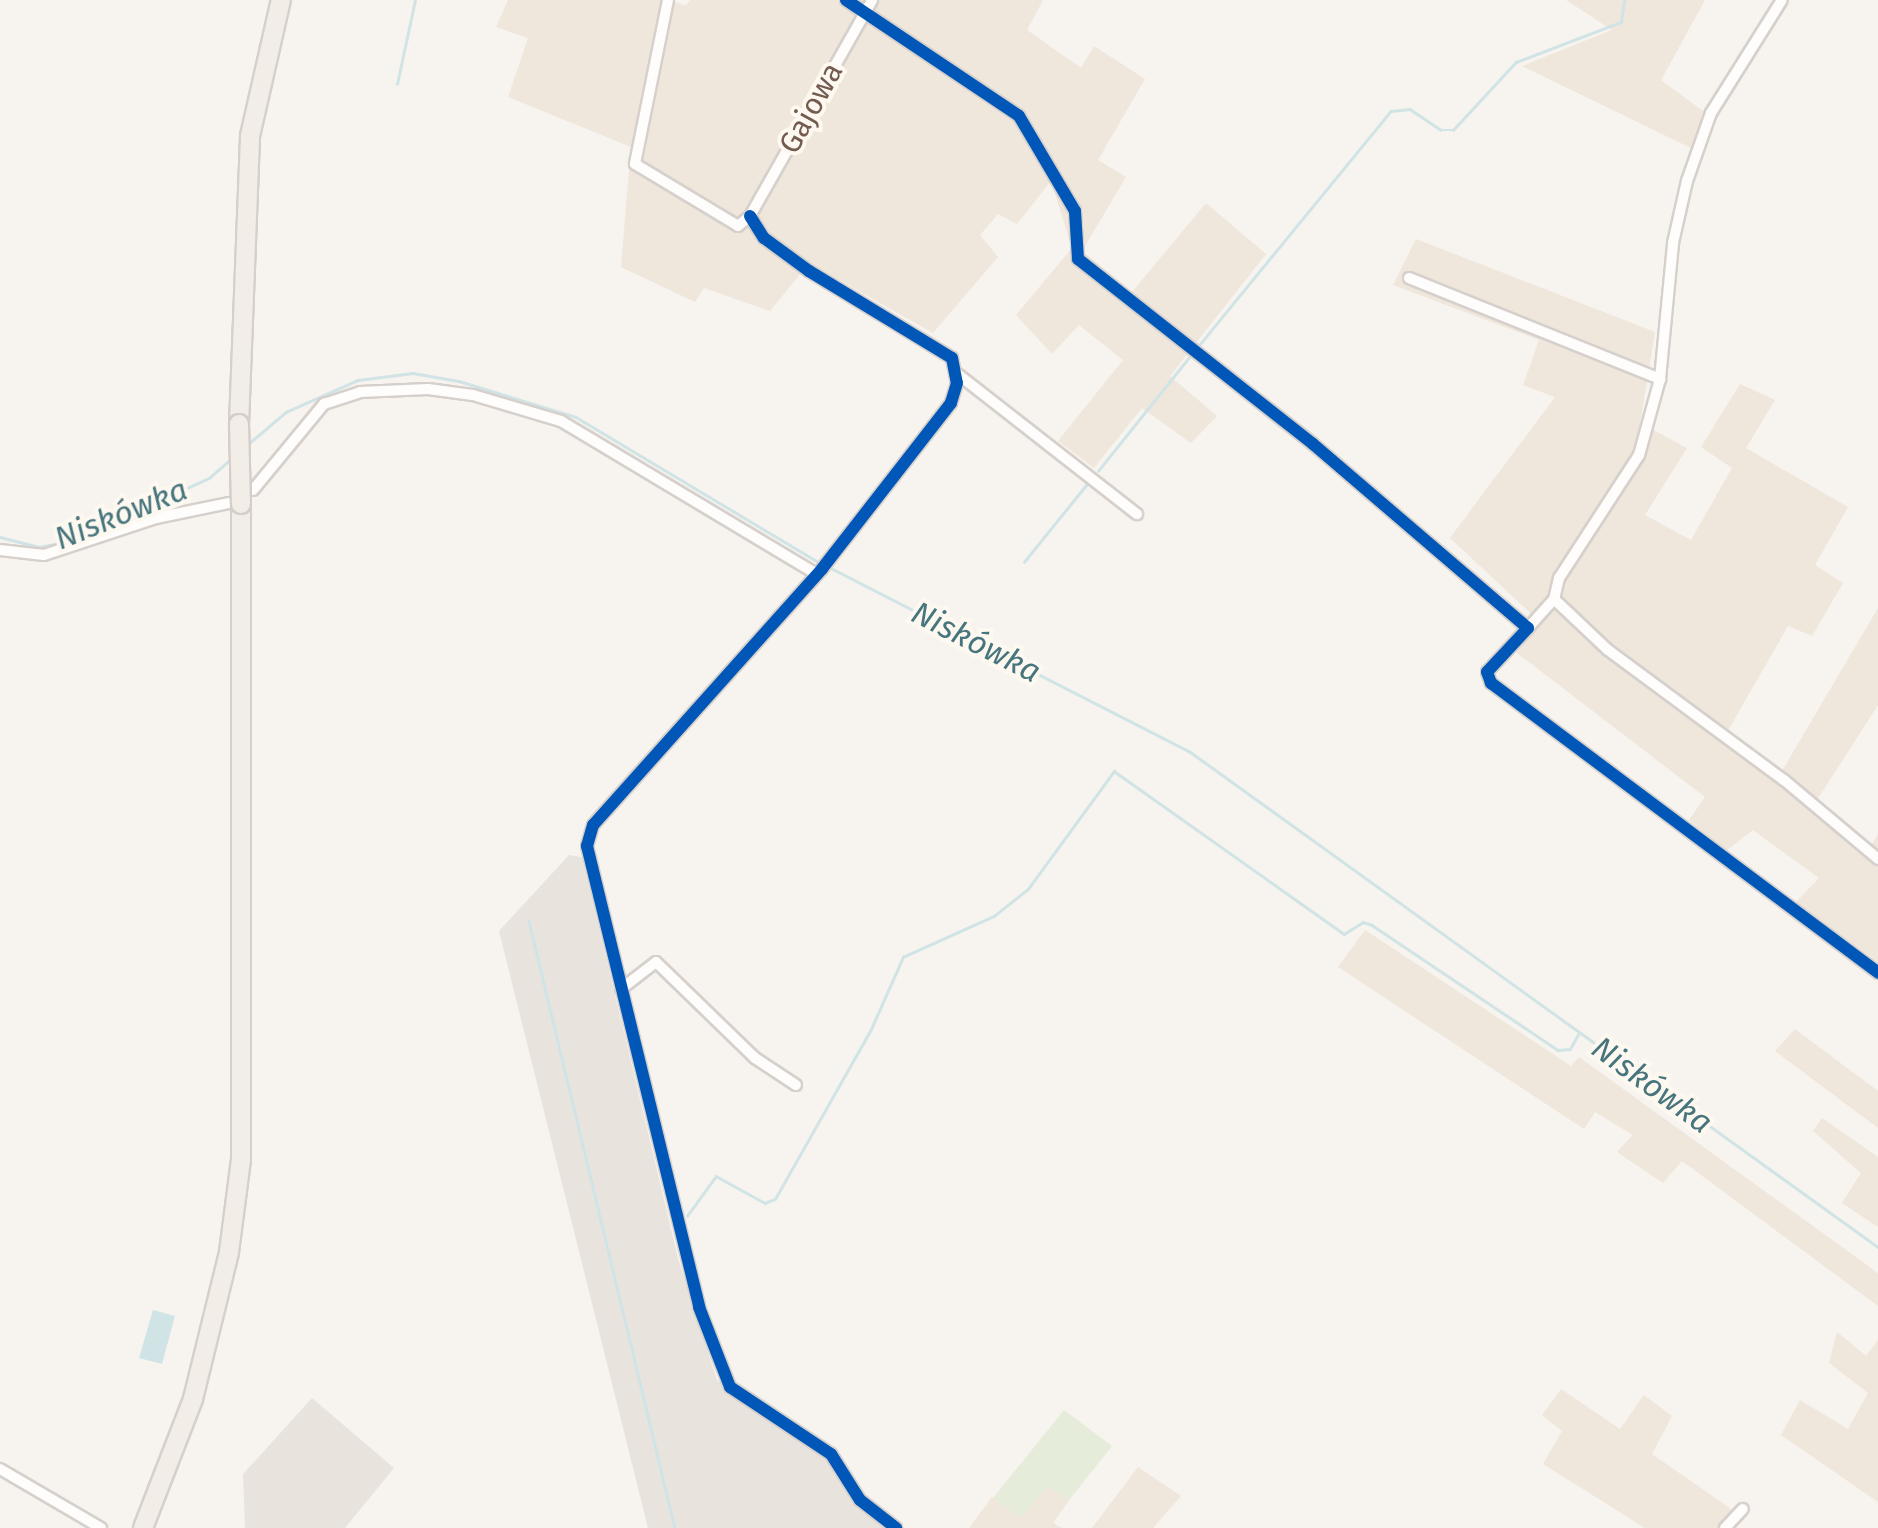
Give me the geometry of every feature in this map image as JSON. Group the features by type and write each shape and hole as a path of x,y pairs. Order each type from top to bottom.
{"main road":[{"path":"144,1528 194,1399 229,1252 241,1159 239,424 250,136 282,0"}],"street":[{"path":"668,0 635,164 738,226 750,216 764,238 809,271 952,358 955,372 951,403 832,556 593,825 590,861 699,1307 730,1387 831,1454 860,1500 896,1528"},
{"path":"846,0 1020,116 1076,210 1078,259 1313,444 1528,628"},
{"name":"Gajowa","path":"750,216 872,0"},
{"path":"1782,0 1711,113 1687,182 1673,243 1660,380 1639,455 1559,578 1554,599 1487,672 1491,683 1878,973"},
{"path":"1409,278 1660,380"},
{"path":"955,372 1138,514"},
{"path":"0,550 44,555 156,518 241,499 324,404 360,392 428,389 473,396 561,421 819,572"},
{"path":"1554,599 1598,642 1784,780 1878,860"},
{"path":"621,989 656,962 754,1058 796,1085"},
{"path":"0,1469 101,1528"},
{"path":"1725,1528 1743,1509"}],"shaded area":[{"path":"508,0 670,0 686,6 690,0 1043,0 1027,30 1081,68 1094,46 1145,79 1098,160 1126,177 1082,251 1132,292 1206,203 1266,254 1170,376 1217,416 1191,443 1142,408 1094,468 1058,441 1123,360 1079,325 1052,354 1016,315 1072,248 1051,181 1017,224 998,214 980,235 998,257 933,333 809,263 770,311 704,288 695,302 621,267 631,147 508,97 528,38 496,27"},
{"path":"1566,0 1705,0 1661,80 1707,114 1691,148 1522,66 1612,30"},
{"path":"1416,239 1655,332 1640,423 1687,448 1645,515 1691,540 1732,468 1701,447 1740,384 1775,400 1746,448 1848,507 1815,565 1843,583 1812,636 1788,626 1726,734 1782,771 1878,608 1878,705 1815,803 1870,847 1878,834 1878,962 1796,902 1819,878 1753,830 1726,851 1689,820 1705,797 1517,653 1539,621 1450,538 1555,397 1523,385 1539,340 1393,285"},
{"path":"569,855 582,857 678,1258 717,1380 823,1454 890,1528 648,1528 499,931"},
{"path":"1365,930 1571,1066 1579,1057 1878,1273 1878,1306 1682,1161 1663,1183 1617,1152 1633,1135 1595,1112 1584,1129 1338,967"},
{"path":"1795,1029 1878,1091 1878,1128 1775,1051"},
{"path":"1822,1118 1878,1157 1878,1227 1842,1203 1861,1173 1813,1131"},
{"path":"153,1310 175,1316 162,1364 139,1358"},
{"path":"1837,1332 1866,1356 1878,1340 1878,1502 1781,1435 1800,1400 1848,1429 1868,1393 1829,1363"},
{"path":"1561,1389 1620,1429 1644,1395 1672,1416 1652,1454 1734,1511 1718,1528 1645,1528 1543,1464 1562,1431 1542,1415"},
{"path":"312,1398 394,1468 345,1528 245,1528 243,1474"},
{"path":"1138,1467 1181,1496 1153,1528 1092,1528"},
{"path":"1047,1487 1070,1499 1053,1523 1062,1528 969,1528 992,1497 1020,1517"}],"green space":[{"path":"1064,1410 1112,1446 1070,1499 1047,1487 1021,1518 993,1498"}],"waterway":[{"path":"397,84 415,0"},
{"path":"1200,344 1391,111 1410,109 1441,130 1453,130 1516,62 1621,22 1624,0"},
{"path":"1098,471 1190,356"},
{"name":"Niskówka","path":"248,444 286,412 358,380 413,373 459,381 576,417 820,563"},
{"name":"Niskówka","path":"0,537 39,547 71,541 209,478 231,459"},
{"path":"1024,562 1087,484"},
{"name":"Niskówka","path":"827,566 1189,751 1878,1247"},
{"path":"687,1216 716,1176 765,1203 775,1199 871,1029 903,957 994,916 1028,889 1114,771 1344,934 1363,922 1372,925 1558,1050 1570,1049 1579,1033"},
{"path":"529,921 675,1528"}],"cycle path":[{"path":"846,0 1019,116 1075,211 1078,259 1313,444 1528,628 1487,672 1491,683 1878,973"},
{"path":"750,216 764,238 809,271 952,358 957,383 951,403 822,569 593,825 587,846 699,1307 730,1387 831,1454 860,1500 896,1528"}]}
